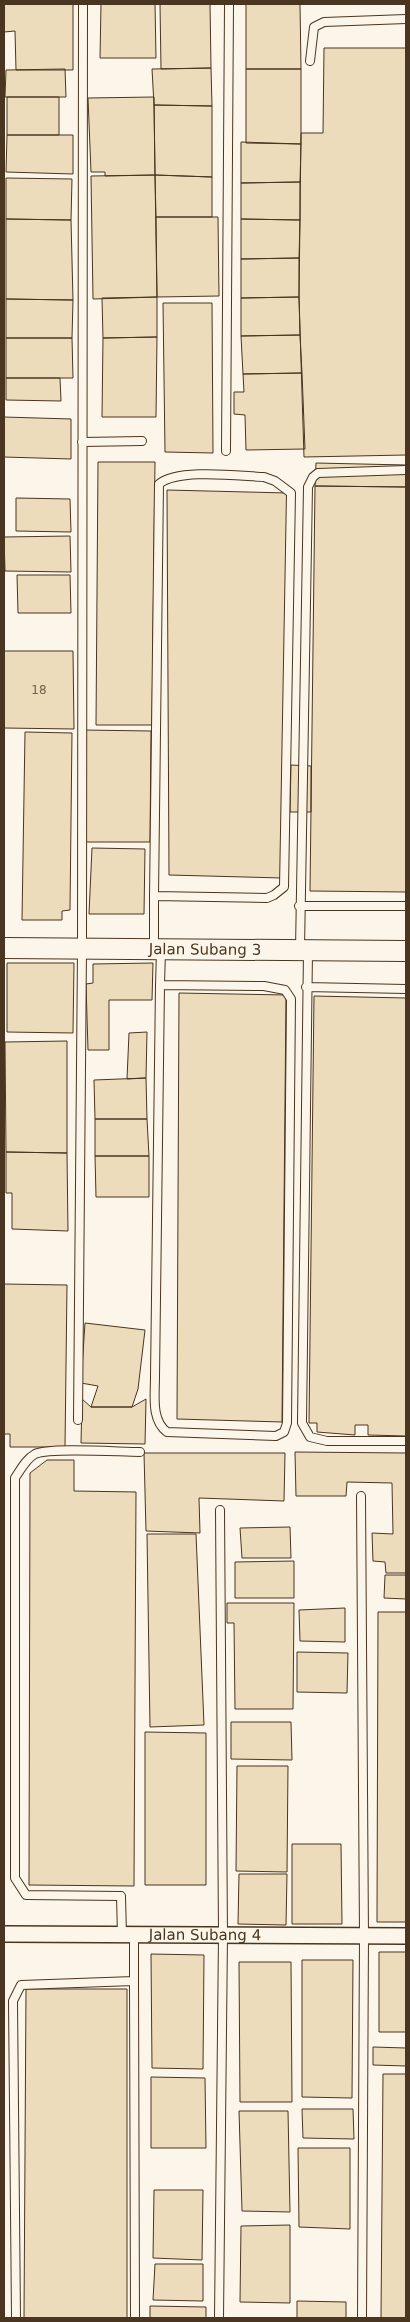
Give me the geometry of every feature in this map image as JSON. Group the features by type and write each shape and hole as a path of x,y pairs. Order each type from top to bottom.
{"street":[{"name":"Jalan Subang 3","path":"4,948 406,951"},
{"name":"Jalan Subang 4","path":"4,1934 406,1936"}],"lane":[{"path":"78,1420 82,949 83,4"},
{"path":"226,451 229,4"},
{"path":"310,61 314,27 324,22 406,19"},
{"path":"82,442 142,442"},
{"path":"406,470 318,473 313,476 308,487 299,906 306,987 302,1424 310,1437 320,1440 406,1441"},
{"path":"154,896 267,898 284,887 291,493 275,480 264,477 187,475 170,477 159,484 154,896 160,985 154,1377 156,1416 160,1427 166,1432 276,1436 284,1432 287,1423 291,999 284,990 264,986 160,985"},
{"path":"299,906 406,906"},
{"path":"306,987 406,989"},
{"path":"135,2318 134,1980 121,1896 26,1895 15,1878 15,1478 26,1461 36,1454 52,1451 140,1452"},
{"path":"361,1496 364,1936 362,2318"},
{"path":"219,2318 223,1935 220,1510"},
{"path":"16,2318 13,2001 21,1984 134,1980"}],"building":[{"path":"4,4 73,4 73,70 16,70 15,31 4,32"},
{"path":"101,4 155,4 156,58 100,58"},
{"path":"160,4 210,4 211,68 161,69"},
{"path":"246,4 300,4 301,69 246,69"},
{"path":"324,48 406,48 406,455 304,457 299,297 301,133 323,133"},
{"path":"211,68 212,106 154,105 152,69"},
{"path":"65,69 66,97 5,97 6,70"},
{"path":"246,69 301,69 301,144 246,143"},
{"path":"7,97 59,97 59,135 7,135"},
{"path":"154,97 155,175 105,176 105,172 91,172 88,98"},
{"path":"154,105 212,106 212,177 155,175"},
{"path":"7,135 73,135 73,174 6,172"},
{"path":"241,142 301,144 300,182 241,183"},
{"path":"155,175 157,297 93,299 91,176"},
{"path":"155,175 212,177 212,217 156,217"},
{"path":"6,178 72,179 71,220 6,219"},
{"path":"300,182 300,220 241,219 241,183"},
{"path":"156,217 218,217 219,296 157,297"},
{"path":"6,219 71,220 73,300 6,299"},
{"path":"241,219 300,220 299,258 241,259"},
{"path":"299,258 299,297 241,298 241,259"},
{"path":"157,297 157,337 103,338 102,298"},
{"path":"299,297 300,335 241,336 241,298"},
{"path":"6,299 73,300 72,338 6,338"},
{"path":"163,303 212,303 213,453 165,452"},
{"path":"300,335 302,373 243,374 241,336"},
{"path":"157,337 156,417 102,417 103,338"},
{"path":"6,338 72,338 73,378 6,378"},
{"path":"302,373 305,449 246,450 245,415 234,414 234,392 244,392 243,374"},
{"path":"6,378 60,378 61,401 6,400"},
{"path":"4,417 71,419 71,459 4,457"},
{"path":"98,462 155,462 152,725 96,725"},
{"path":"316,463 406,465 406,487 315,486"},
{"path":"315,486 406,487 406,892 310,891"},
{"path":"167,490 287,493 282,878 169,875"},
{"path":"16,498 70,499 71,532 16,531"},
{"path":"70,536 71,572 5,571 4,537"},
{"path":"17,575 70,575 71,613 18,613"},
{"path":"4,651 73,651 74,729 4,728"},
{"path":"83,730 151,731 150,842 83,842"},
{"path":"25,732 72,733 70,910 62,911 62,920 22,920"},
{"path":"291,765 311,766 311,812 290,812"},
{"path":"92,848 145,849 144,914 89,914"},
{"path":"7,963 74,963 73,1033 7,1032"},
{"path":"153,963 152,1000 109,1000 109,1050 88,1050 86,984 93,983 93,964"},
{"path":"179,993 286,995 282,1422 177,1419"},
{"path":"314,996 406,998 406,1436 368,1435 368,1425 355,1425 355,1435 317,1432 317,1423 309,1423"},
{"path":"147,1032 146,1078 127,1079 129,1033"},
{"path":"67,1041 67,1153 6,1152 5,1042"},
{"path":"146,1078 147,1119 95,1119 94,1080"},
{"path":"95,1119 147,1119 149,1156 95,1156"},
{"path":"6,1152 67,1153 68,1231 12,1229 12,1193 6,1193"},
{"path":"95,1156 149,1156 149,1197 96,1197"},
{"path":"4,1284 67,1285 65,1447 10,1447 10,1434 4,1434"},
{"path":"85,1323 145,1330 138,1389 132,1407 91,1407 98,1386 81,1383"},
{"path":"82,1399 91,1407 132,1407 146,1399 145,1444 81,1443"},
{"path":"295,1452 406,1453 406,1573 386,1573 385,1562 373,1561 372,1533 393,1534 392,1483 347,1482 346,1496 296,1496"},
{"path":"144,1453 285,1453 284,1501 199,1498 200,1533 146,1531"},
{"path":"47,1460 74,1460 74,1491 136,1492 134,1886 29,1885 30,1473"},
{"path":"290,1527 291,1558 242,1558 240,1528"},
{"path":"147,1534 196,1534 204,1725 150,1727"},
{"path":"294,1561 294,1598 235,1598 235,1562"},
{"path":"385,1575 406,1575 406,1599 384,1598"},
{"path":"227,1603 294,1603 293,1709 235,1709 234,1623 227,1623"},
{"path":"345,1608 345,1642 300,1641 299,1610"},
{"path":"378,1612 406,1612 406,1922 377,1922"},
{"path":"297,1652 348,1653 347,1693 297,1692"},
{"path":"231,1722 291,1722 292,1760 231,1759"},
{"path":"145,1732 206,1733 206,1885 145,1885"},
{"path":"237,1766 288,1766 287,1872 236,1871"},
{"path":"292,1844 341,1844 342,1924 292,1924"},
{"path":"239,1874 287,1874 286,1925 238,1924"},
{"path":"379,1952 406,1952 406,2032 379,2032"},
{"path":"151,1954 204,1955 203,2069 152,2068"},
{"path":"302,1960 353,1960 352,2098 302,2097"},
{"path":"239,1962 291,1962 292,2102 240,2102"},
{"path":"26,1989 127,1989 127,2318 24,2318"},
{"path":"373,2047 406,2048 406,2066 373,2065"},
{"path":"383,2074 406,2074 406,2318 381,2318"},
{"path":"151,2077 205,2078 206,2148 151,2148"},
{"path":"302,2109 353,2109 354,2139 303,2138"},
{"path":"239,2111 288,2111 290,2212 242,2211"},
{"path":"298,2148 350,2148 350,2229 299,2227"},
{"path":"154,2190 203,2190 202,2260 153,2258"},
{"path":"290,2225 290,2303 240,2302 241,2226"},
{"path":"155,2264 203,2264 203,2301 153,2300"},
{"path":"297,2301 346,2302 346,2318 297,2318"},
{"path":"150,2306 206,2307 206,2318 150,2318"}]}
